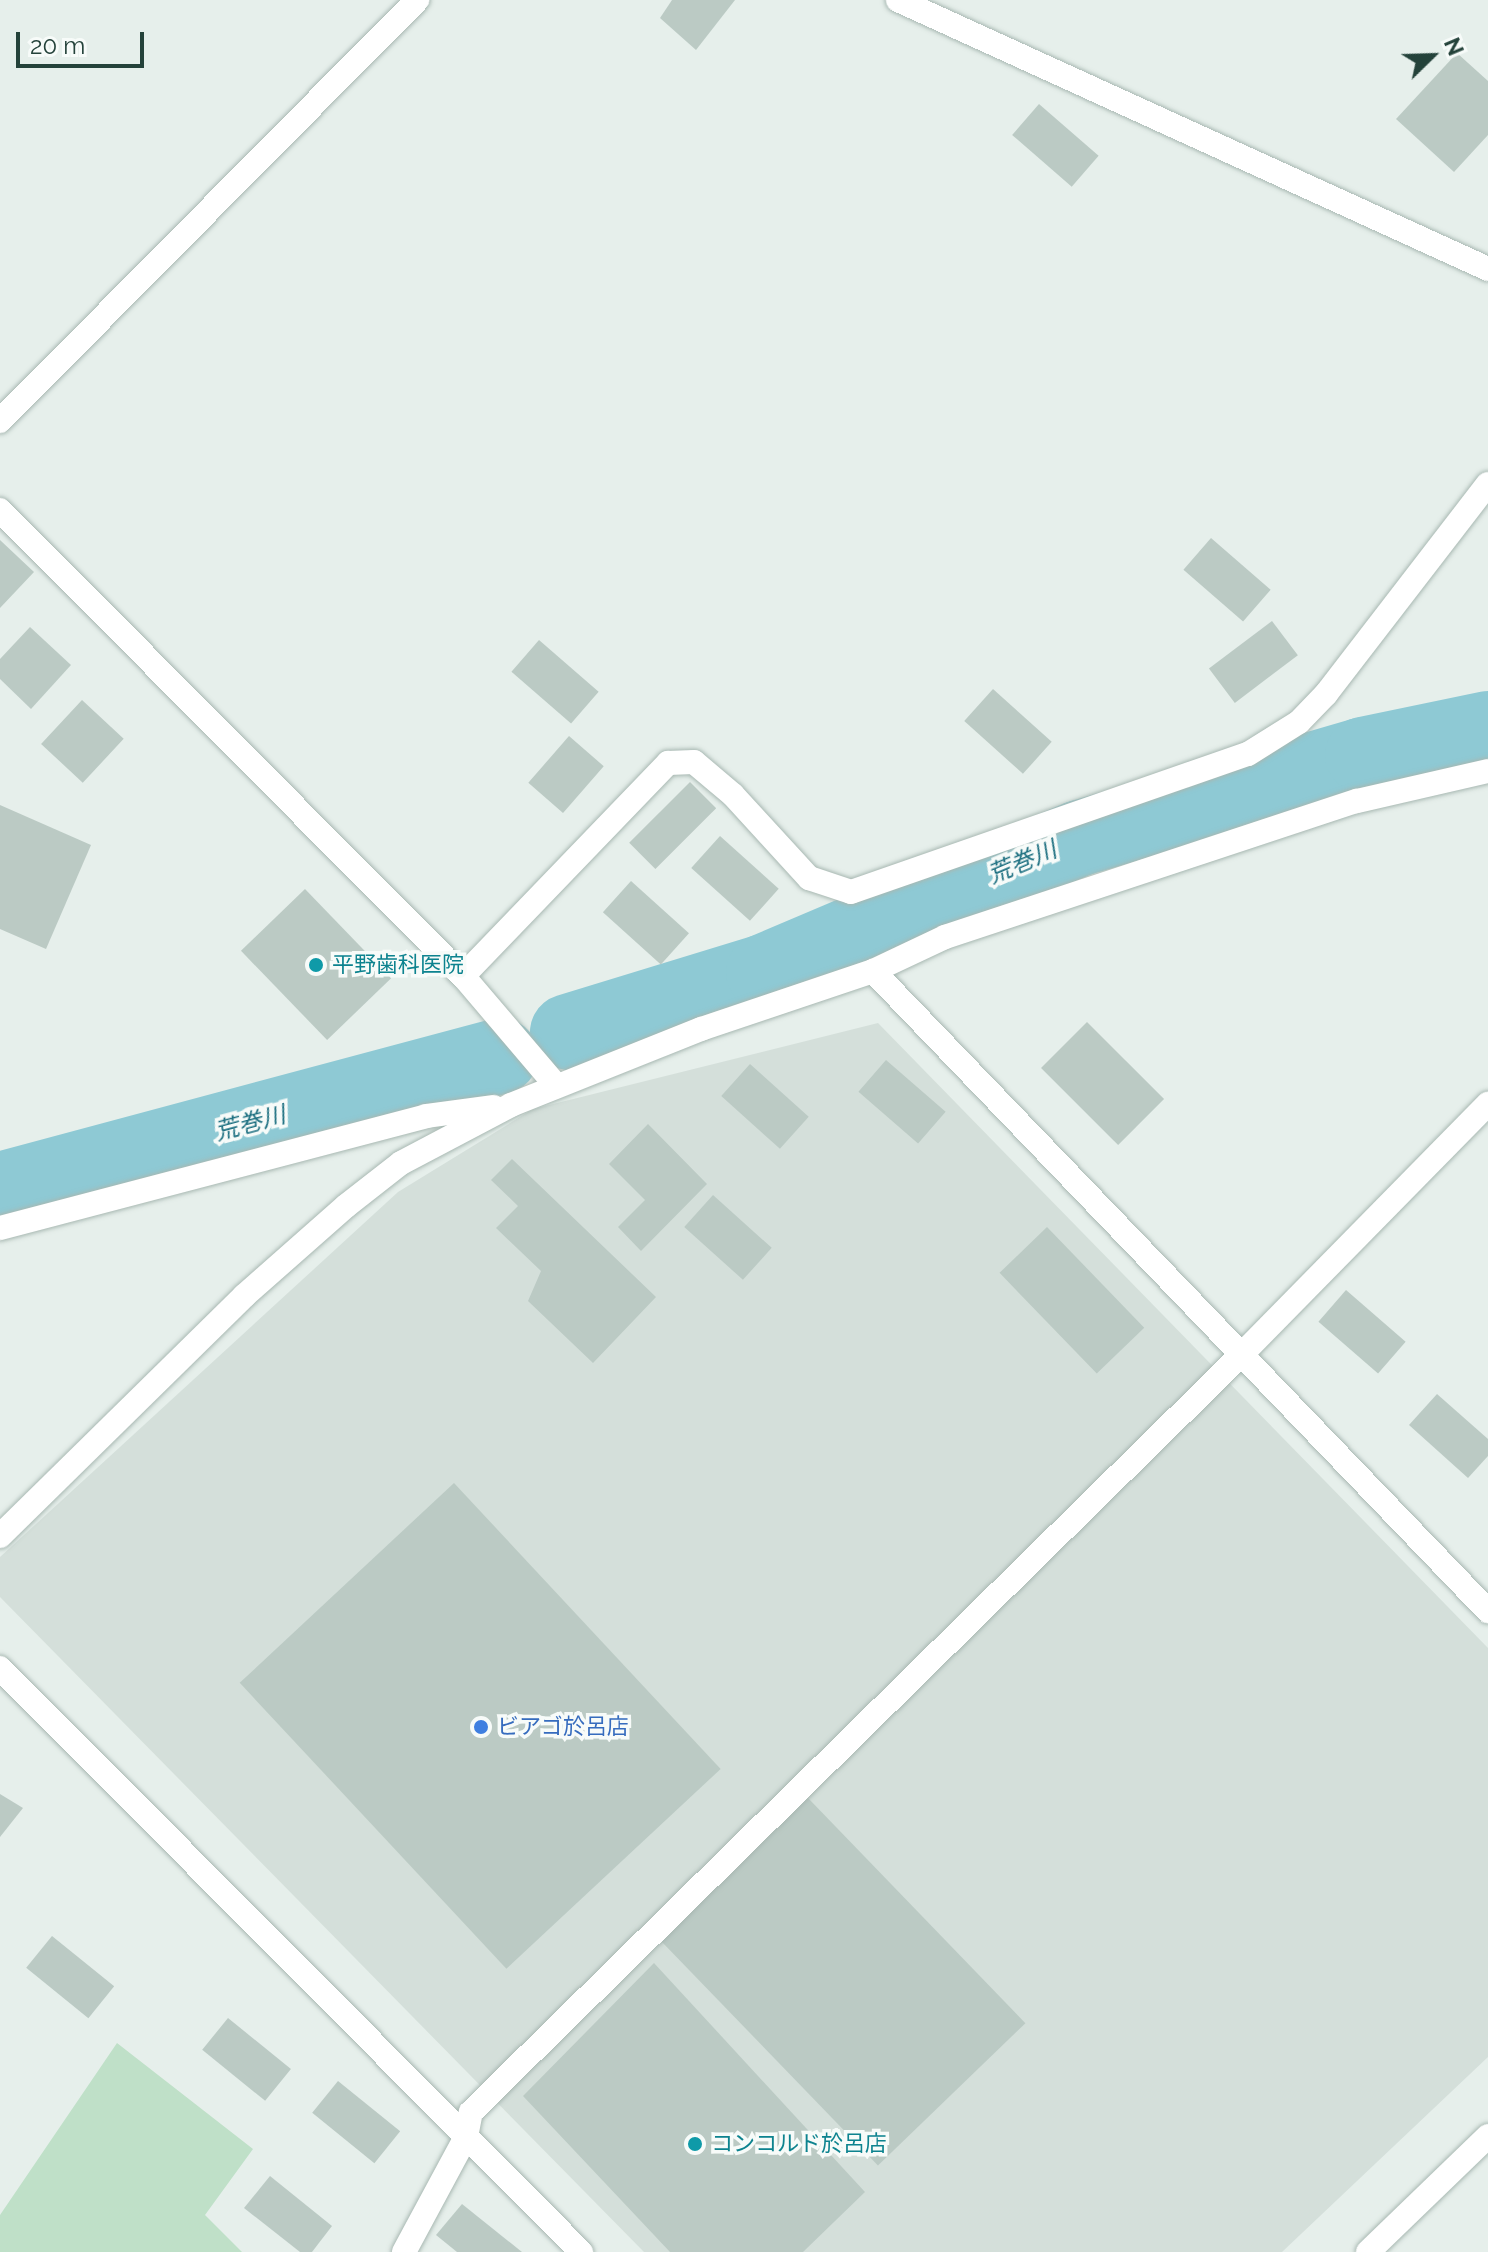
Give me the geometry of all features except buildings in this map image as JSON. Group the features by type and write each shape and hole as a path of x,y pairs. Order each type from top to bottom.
{"street":[{"path":"0,421 417,0"},
{"path":"898,0 1488,269"},
{"path":"463,976 668,763 694,762 733,795 809,878 851,892 1248,754 1299,722 1326,694 1488,484"},
{"path":"0,510 463,976 555,1084"},
{"path":"0,1536 244,1296 346,1206 401,1163 511,1105 555,1084 873,971 945,937 1357,801 1488,771"},
{"path":"873,971 1488,1611"},
{"path":"404,2252 466,2137 471,2112 1242,1354 1488,1104"},
{"path":"0,1228 426,1116 511,1105"},
{"path":"0,1668 581,2252"},
{"path":"1368,2252 1488,2136"}],"shaded area":[{"path":"878,1023 1488,1648 1488,2057 1282,2252 644,2252 0,1597 0,1557 398,1192 533,1109"}],"green space":[{"path":"117,2043 253,2149 205,2215 242,2252 0,2252 0,2215"}],"waterway":[{"name":"荒巻川","path":"568,1032 764,972 1080,838 1363,755 1488,729"},
{"name":"荒巻川","path":"0,1190 500,1056"}],"place":[{"name":"平野歯科医院","path":"316,965"},
{"name":"ビアゴ於呂店","path":"481,1727"},
{"name":"コンコルド於呂店","path":"695,2144"}]}
